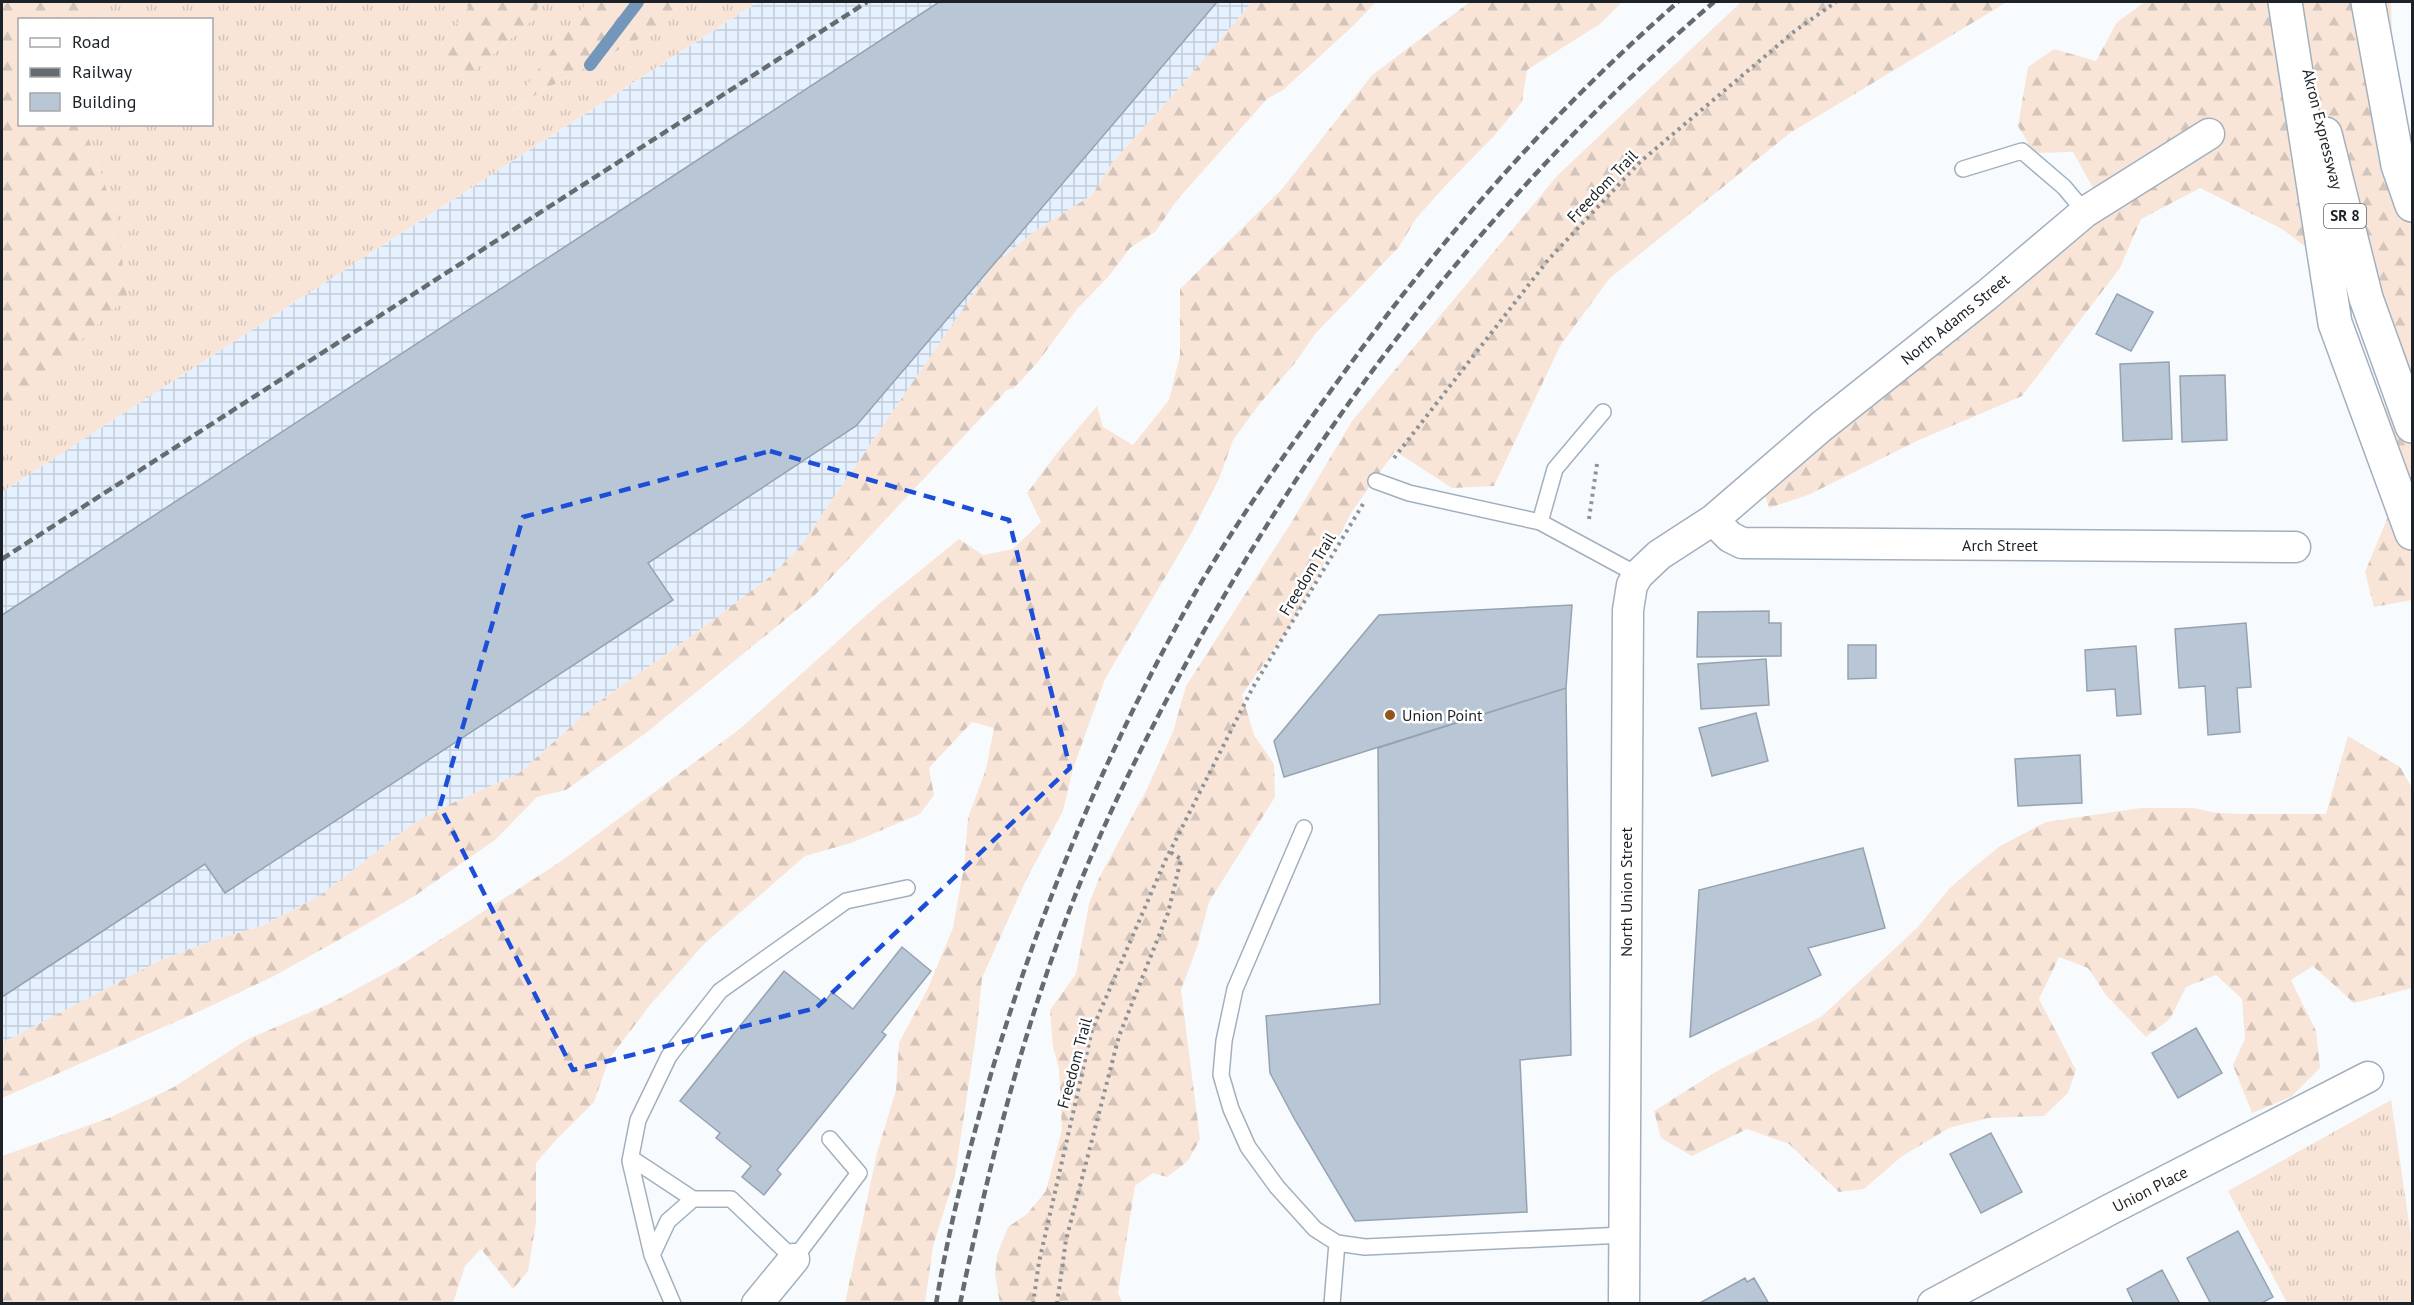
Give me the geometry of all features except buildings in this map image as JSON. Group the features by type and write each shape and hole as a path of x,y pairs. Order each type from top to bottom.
{"highway":[{"path":"2285,2 2335,323 2412,533"},
{"name":"Akron Expressway","path":"2292,2 2366,298 2412,426"},
{"path":"2368,2 2398,165 2412,205"}],"street":[{"name":"North Adams Street","path":"1713,520 1822,426 1988,294 2085,212 2209,134"},
{"name":"Arch Street","path":"1713,520 1730,537 1742,543 2295,547"},
{"name":"North Union Street","path":"1624,1304 1628,610 1632,585 1638,575 1659,555 1713,520"},
{"name":"Union Place","path":"1933,1304 2109,1210 2368,1077"},
{"path":"757,1304 794,1259"}],"lane":[{"path":"1963,169 2022,151 2064,187 2085,212"},
{"path":"1540,522 1555,469 1603,412"},
{"path":"1377,481 1409,493 1540,522 1638,575"},
{"path":"1304,828 1235,989 1224,1041 1221,1075 1231,1109 1248,1147 1277,1187 1315,1229 1337,1243 1365,1247 1624,1235"},
{"path":"673,1304 652,1255 631,1158 638,1120 669,1056 720,991 846,901 908,888"},
{"path":"631,1158 693,1199 731,1198 794,1259 859,1173 830,1139"},
{"path":"652,1255 668,1221 693,1199"},
{"path":"1332,1304 1337,1243"}],"path":[{"name":"Freedom Trail","path":"1034,1304 1040,1262 1092,1030 1170,852 1252,689 1377,481 1548,260 1640,162 1796,30 1836,2"},
{"path":"1592,508 1594,479"},
{"path":"1057,1304 1066,1240 1119,1036 1168,913 1181,859 1170,852"}],"highlighted area":[{"path":"770,451 1009,520 1070,768 816,1008 573,1070 440,806 523,517"}],"shaded area":[{"path":"758,2 1252,2 1112,163 1092,195 1035,231 993,265 800,547 771,576 596,704 518,774 414,823 321,895 262,926 217,939 163,959 2,1043 2,492"}],"green space":[{"path":"2,2 94,2 108,18 18,18 18,126 95,126 87,134 116,216 127,296 23,397 2,412"},
{"path":"94,2 466,2 468,8 440,47 466,78 532,20 541,2 587,2 509,112 540,92 659,28 682,2 752,2 753,5 2,492 2,412 23,397 116,216 87,134 95,126 213,126 213,18 108,18"},
{"path":"466,2 541,2 532,20 466,78 440,47 468,8"},
{"path":"587,2 682,2 659,28 540,92 507,113"},
{"path":"1252,2 1376,2 1283,90 1267,99 1177,200 1156,231 1130,248 1109,276 1077,309 1037,363 1014,388 1007,390 814,596 646,733 566,790 537,797 495,840 416,895 272,977 2,1098 2,1043 163,959 217,939 262,926 321,895 414,823 518,774 596,704 771,576 800,547 993,265 1035,231 1092,195 1112,163"},
{"path":"1470,2 1622,2 1600,24 1527,70 1522,102 1494,136 1415,220 1399,247 1316,333 1233,440 1219,479 1192,532 1105,679 1073,769 1063,811 1026,880 982,978 977,1028 955,1176 933,1246 925,1303 845,1303 877,1153 896,1090 899,1043 928,988 953,928 964,866 968,818 986,769 994,728 972,722 929,768 934,795 920,814 851,843 805,856 704,944 650,1005 609,1059 594,1102 536,1163 536,1223 528,1271 513,1289 481,1249 465,1266 453,1303 2,1303 2,1156 109,1118 174,1087 248,1039 329,1004 404,963 560,862 741,728 879,604 959,539 983,555 1013,549 1041,522 1027,493 1097,406 1103,427 1133,445 1169,400 1180,355 1180,289 1282,189 1372,75"},
{"path":"1741,2 2007,2 1790,133 1609,279 1560,346 1494,486 1452,488 1395,451 1353,510 1290,626 1242,695 1254,735 1274,764 1275,797 1209,902 1197,947 1181,990 1200,1139 1188,1161 1167,1177 1153,1173 1135,1186 1118,1293 1123,1303 1000,1303 995,1275 997,1255 1008,1227 1027,1214 1046,1191 1062,1129 1059,1069 1053,1047 1050,1010 1076,974 1089,904 1099,878 1146,791 1173,732 1186,686 1293,520 1352,421 1558,175"},
{"path":"2145,2 2391,2 2392,37 2412,162 2412,600 2374,607 2365,572 2394,502 2384,472 2389,317 2323,260 2282,229 2200,188 2141,219 2120,268 2022,396 1919,440 1808,495 1769,508 1757,469 2104,208 2073,152 2034,153 2018,126 2028,67 2054,49 2096,61 2117,22"},
{"path":"2348,736 2400,767 2412,788 2412,988 2354,1003 2313,966 2291,980 2316,1031 2320,1068 2291,1097 2252,1113 2233,1065 2245,1039 2242,999 2216,975 2186,987 2170,1019 2146,1037 2106,995 2088,968 2059,957 2039,999 2076,1070 2068,1093 2044,1116 1988,1118 1949,1128 1901,1157 1864,1189 1839,1192 1789,1144 1747,1129 1692,1156 1661,1138 1654,1111 1719,1070 1821,1017 1917,928 1949,889 2000,846 2046,822 2141,808 2193,808 2218,813 2241,814 2326,814"},
{"path":"2391,1100 2412,1243 2412,1303 2287,1303 2228,1191"}],"waterway":[{"path":"590,65 638,2"}],"railway":[{"path":"2,559 867,2"},
{"path":"936,1304 956,1206 981,1109 1000,1043 1045,912 1127,722 1191,600 1249,507 1290,447 1390,311 1466,217 1547,127 1633,42 1678,2"},
{"path":"960,1304 1005,1112 1032,1018 1064,925 1086,868 1124,783 1220,603 1278,508 1340,415 1407,325 1478,239 1552,156 1631,77 1714,2"}],"place":[{"name":"Union Point","path":"1390,715"}]}
